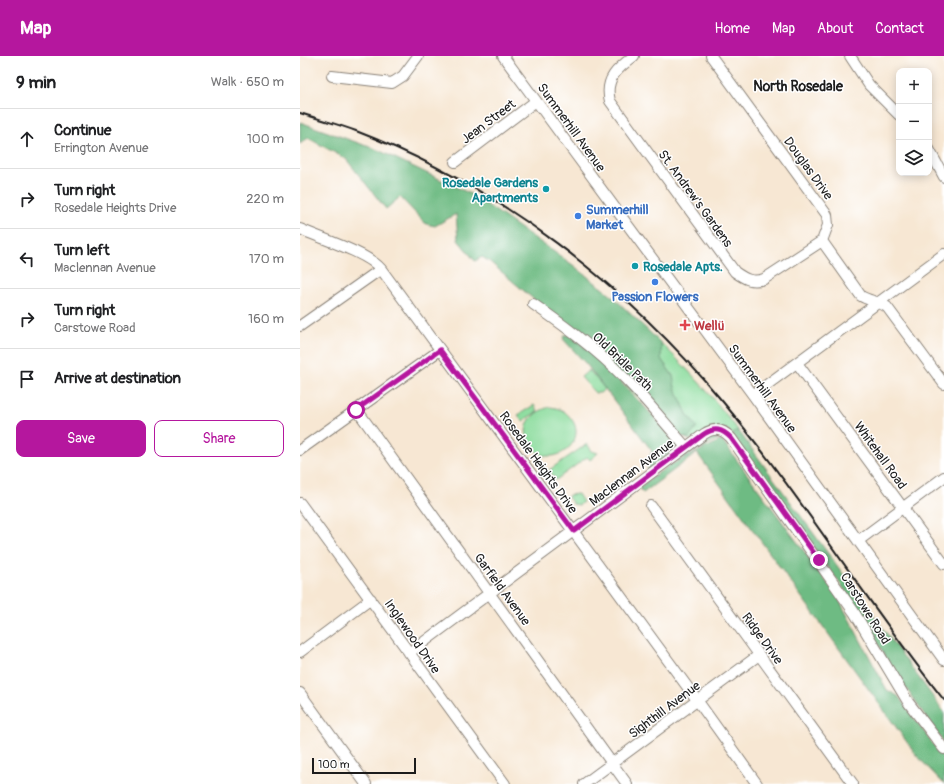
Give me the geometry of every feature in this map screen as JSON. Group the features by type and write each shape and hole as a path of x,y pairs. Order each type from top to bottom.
{"street":[{"path":"332,76 392,83 403,76 418,56"},
{"name":"Summerhill Avenue","path":"503,56 753,395 944,660"},
{"name":"St. Andrew's Gardens","path":"634,56 611,76 608,89 610,101 735,272 745,280 756,281 764,279 822,241"},
{"name":"Douglas Drive","path":"711,56 827,215 828,225 822,241"},
{"path":"850,56 869,85 896,112"},
{"name":"Jean Street","path":"455,162 536,101"},
{"path":"932,155 944,177"},
{"name":"Rosedale Heights Drive","path":"300,229 363,256 374,262 381,269 574,531 757,784"},
{"path":"822,241 861,296 866,299 879,301 887,307 944,384"},
{"path":"753,395 944,254"},
{"path":"300,326 381,269"},
{"name":"Old Bridle Path","path":"533,304 567,327 598,354 635,389 686,447"},
{"path":"300,450 440,350"},
{"name":"Whitehall Road","path":"797,363 944,564"},
{"name":"Garfield Avenue","path":"356,410 627,784"},
{"name":"Maclennan Avenue","path":"409,653 686,447 711,429 717,429"},
{"name":"Carstowe Road","path":"717,429 726,432 767,486 854,612 908,702 944,749"},
{"path":"858,541 944,477"},
{"name":"Inglewood Drive","path":"300,503 505,784"},
{"name":"Ridge Drive","path":"651,506 853,784"},
{"path":"300,652 371,599"},
{"name":"Sighthill Avenue","path":"584,784 760,655"},
{"path":"300,693 366,784"}],"green space":[{"path":"300,122 378,150 473,195 573,265 613,297 661,343 661,359 673,376 675,388 688,416 697,427 689,438 682,437 531,297 490,262 482,257 475,261 458,240 456,214 435,226 426,224 400,197 386,209 346,159 308,138 300,144"},
{"path":"565,335 570,335 612,373 677,442 678,447 676,449 648,470 648,461 652,451 587,365 563,339"},
{"path":"661,343 682,364 729,418 738,430 732,435 726,429 689,440 682,437 694,423 688,416 675,388 673,376 661,359"},
{"path":"589,370 605,389 600,393 595,393 581,377"},
{"path":"534,405 538,411 523,421 518,415"},
{"path":"550,407 561,410 569,416 575,425 576,434 573,442 567,449 560,454 551,456 543,455 535,450 527,437 526,430 531,418 542,410"},
{"path":"738,430 944,712 944,743 894,671 854,603 732,435"},
{"path":"713,437 718,439 677,460 707,438"},
{"path":"722,440 837,596 887,690 898,696 944,759 944,784 917,756 697,453 643,493 639,487 668,466"},
{"path":"587,444 592,451 598,453 590,460 587,457 556,480 549,470"},
{"path":"578,494 583,502 579,505 573,504 568,497 569,495"}],"railway":[{"path":"300,113 356,131 409,154 460,180 509,210 556,243 602,279 685,359 723,402 780,475 888,626 944,700"}],"place":[{"name":"Rosedale Gardens Apartments","path":"546,189"},
{"name":"Summerhill Market","path":"578,216"},
{"name":"Rosedale Apts.","path":"635,266"},
{"name":"Passion Flowers","path":"655,282"},
{"name":"Wellü","path":"685,325"}],"district":[{"name":"North Rosedale","path":"798,86"}],"route":[{"path":"356,410 440,350 574,531 711,429 717,429 726,432 731,438 819,560"}]}
